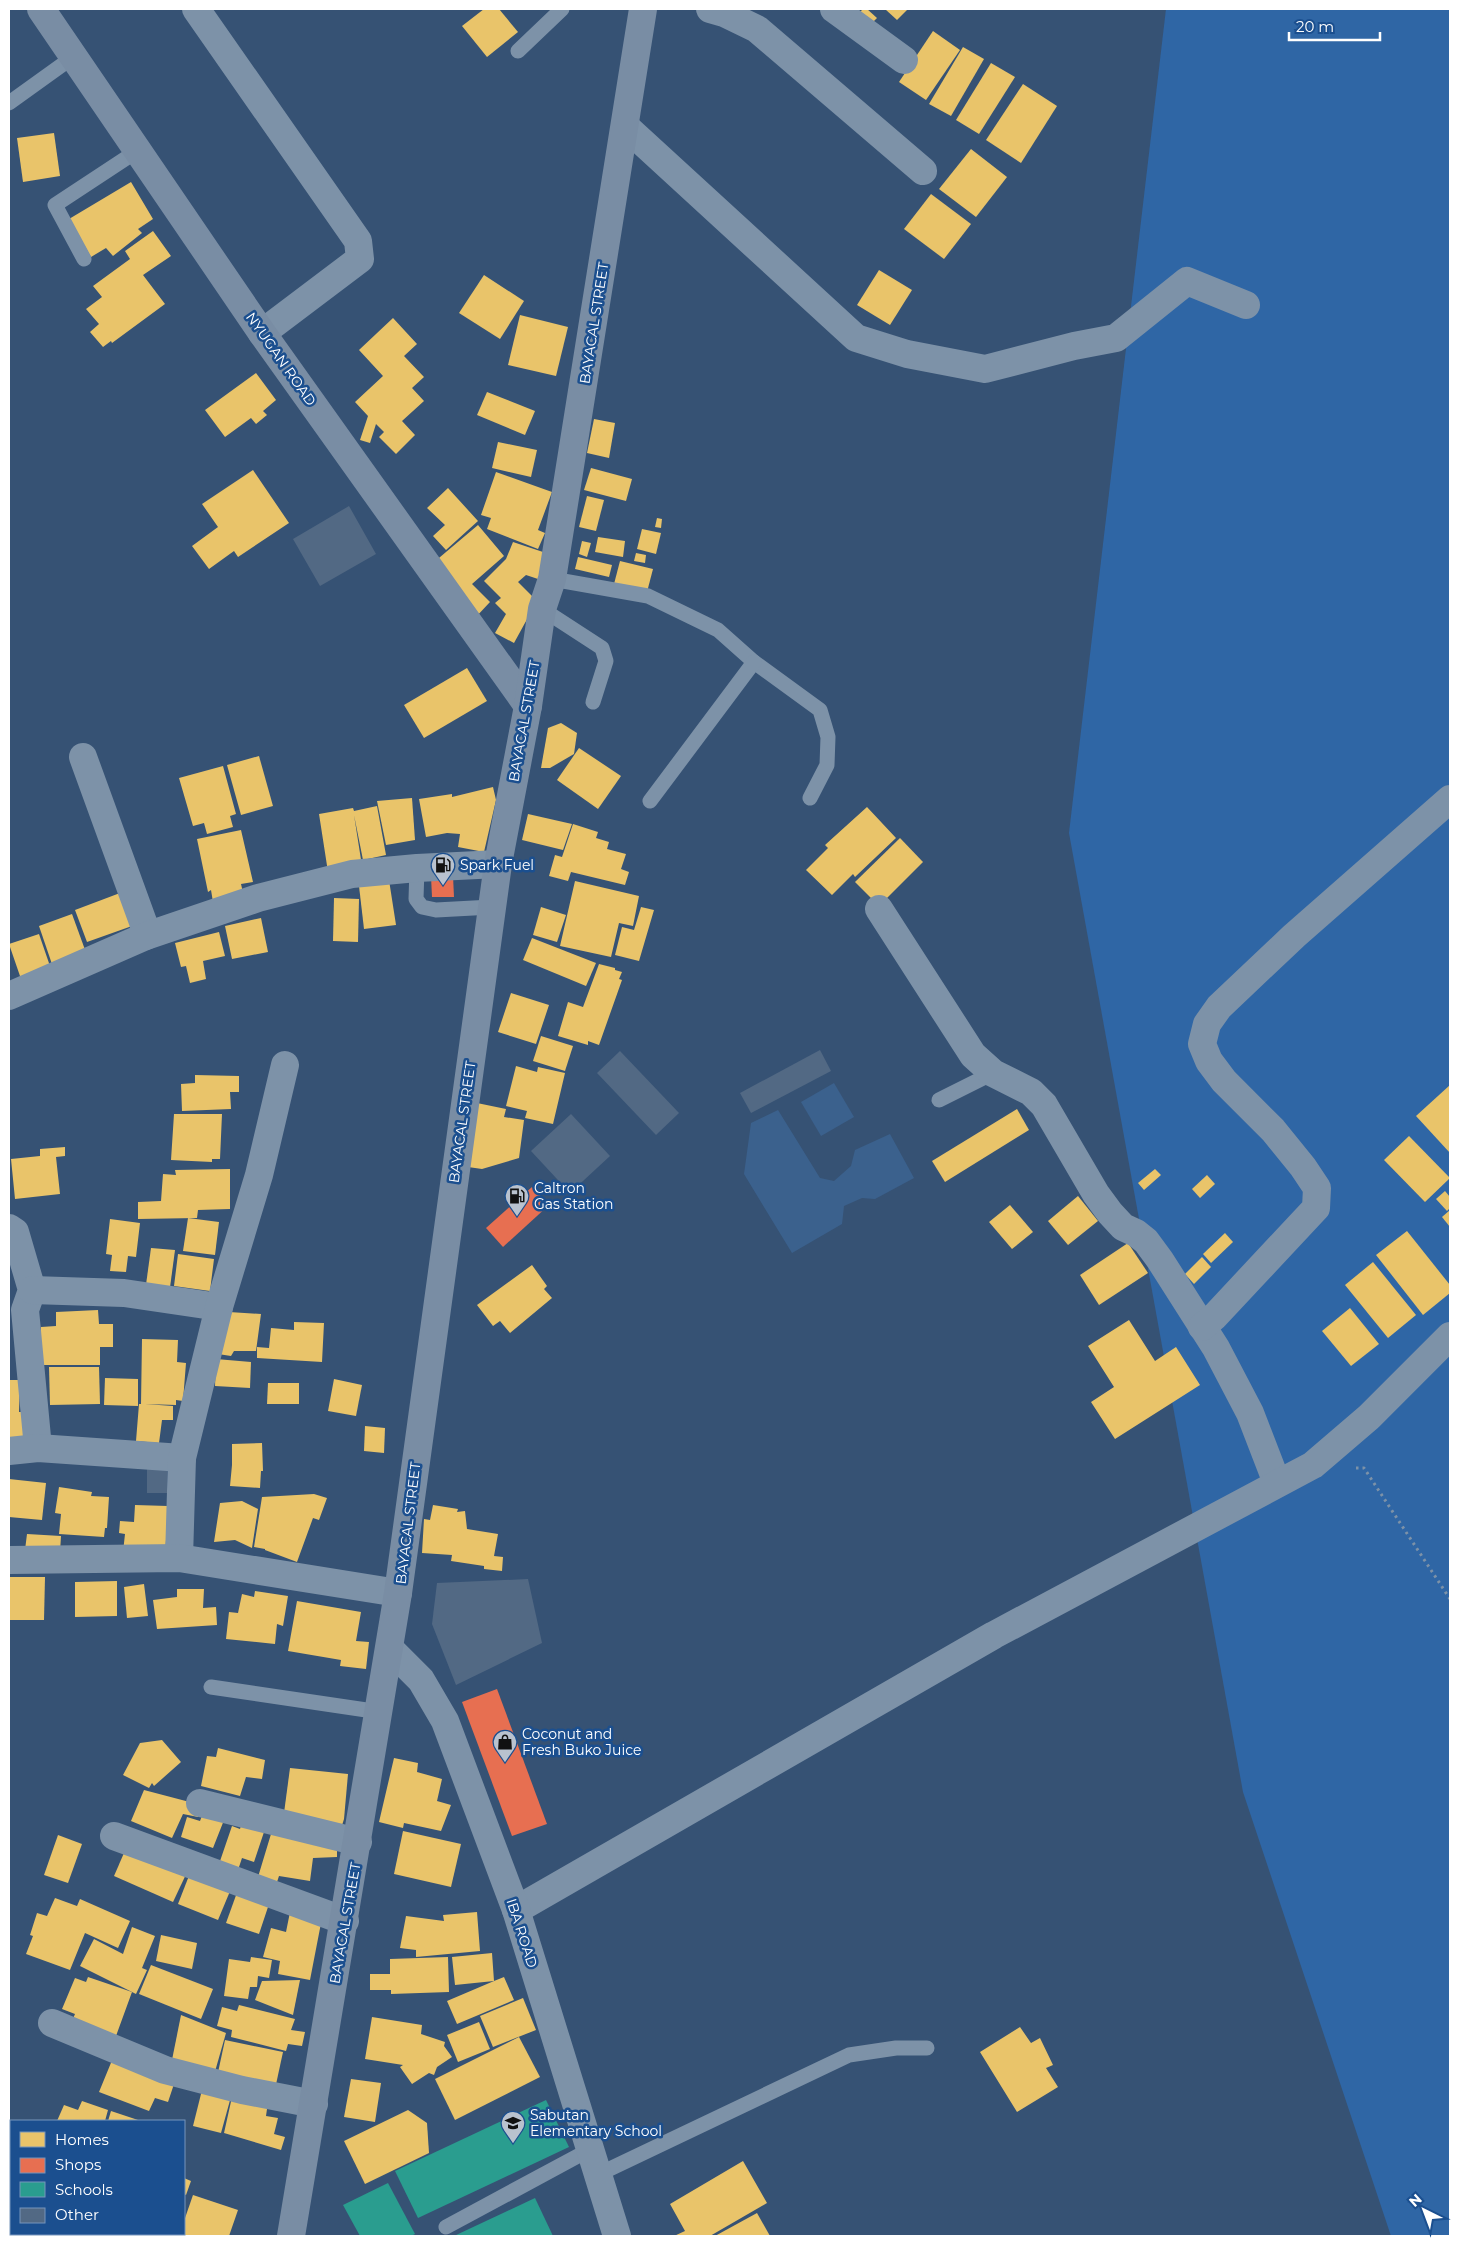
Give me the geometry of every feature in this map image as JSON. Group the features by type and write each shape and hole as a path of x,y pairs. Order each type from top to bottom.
{"main road":[{"name":"NYUGAN ROAD","path":"41,9 262,332 528,706"},
{"name":"BAYACAL STREET","path":"291,2236 390,1649 498,864 528,706 542,609 552,579 626,127 643,9"}],"street":[{"path":"196,9 358,242 360,259 262,332"},
{"path":"710,9 724,13 757,29 923,171"},
{"path":"834,9 904,60"},
{"path":"626,127 856,338 907,354 985,369 1074,346 1116,338 1187,281 1246,305"},
{"path":"83,757 143,922 146,936"},
{"path":"1202,1327 1215,1316 1316,1208 1317,1188 1303,1167 1273,1130 1224,1081 1209,1061 1202,1044 1207,1024 1219,1007 1294,936 1450,799"},
{"path":"9,996 146,936 258,898 342,876 417,868 498,864"},
{"path":"879,909 974,1054 993,1073 1031,1092 1044,1105 1096,1194 1122,1227 1136,1232 1146,1241 1160,1260 1216,1348 1250,1413 1277,1484"},
{"path":"179,1558 182,1458 220,1307 259,1174 285,1065"},
{"path":"9,1228 15,1232 38,1448"},
{"path":"22,1305 124,1293 220,1307"},
{"path":"516,1910 994,1635 1313,1465 1369,1417 1450,1336"},
{"path":"9,1451 38,1448 182,1458"},
{"path":"9,1560 179,1558 398,1593"},
{"name":"IBA ROAD","path":"390,1649 421,1680 445,1721 516,1910 617,2236"},
{"path":"200,1803 358,1842"},
{"path":"114,1836 345,1922"},
{"path":"52,2023 165,2070 242,2090 314,2104"}],"lane":[{"path":"518,51 562,9"},
{"path":"9,103 73,57"},
{"path":"84,259 55,204 137,151"},
{"path":"552,579 648,596 718,630 754,662 820,710 828,737 827,765 810,798"},
{"path":"542,609 602,648 606,660 593,702"},
{"path":"650,801 754,662"},
{"path":"417,868 416,899 422,907 436,910 492,907"},
{"path":"939,1100 993,1073"},
{"path":"211,1687 380,1712"},
{"path":"446,2227 593,2162 849,2055 896,2048 928,2048"}],"path":[{"path":"1313,1465 1364,1468 1450,1599"}],"shaded area":[{"path":"1166,9 1450,9 1450,2236 1391,2236 1243,1792 1069,833"},
{"path":"834,1083 854,1117 821,1136 801,1102"},
{"path":"778,1110 820,1178 834,1181 851,1166 855,1150 890,1134 914,1178 875,1199 862,1198 844,1206 842,1224 792,1253 744,1174 751,1123"}],"building: Homes":[{"path":"484,9 499,9 518,32 487,57 462,26"},
{"path":"863,9 867,9 877,18 871,24 859,13"},
{"path":"885,9 908,9 897,20"},
{"path":"933,31 960,50 926,100 899,82"},
{"path":"963,47 984,59 951,116 929,104"},
{"path":"991,63 1015,77 979,134 956,120"},
{"path":"1023,84 1057,106 1021,163 986,140"},
{"path":"54,133 60,176 23,182 17,138"},
{"path":"971,149 1007,177 976,217 939,189"},
{"path":"131,182 153,219 138,229 142,233 113,256 106,248 91,257 69,219"},
{"path":"931,194 971,224 944,259 904,229"},
{"path":"153,231 171,256 143,275 165,304 112,343 111,341 103,347 90,332 99,324 86,309 102,297 93,286 130,259 125,251"},
{"path":"879,270 912,290 890,325 857,305"},
{"path":"484,275 524,301 500,339 459,313"},
{"path":"520,315 568,327 556,376 508,365"},
{"path":"393,318 417,344 404,356 424,377 412,388 424,401 402,421 415,435 396,454 379,437 384,432 376,424 370,443 360,440 368,416 355,402 383,376 359,350"},
{"path":"256,373 276,400 263,411 267,415 256,424 251,418 225,437 205,410"},
{"path":"487,392 535,411 525,435 477,415"},
{"path":"594,419 615,423 609,458 587,453"},
{"path":"498,442 537,450 531,477 492,468"},
{"path":"591,468 632,479 626,501 584,490"},
{"path":"253,470 289,523 238,557 234,551 209,569 192,546 218,527 202,504"},
{"path":"496,472 552,492 538,530 545,533 538,549 487,529 491,518 481,515"},
{"path":"448,488 478,521 446,550 433,536 445,525 427,508"},
{"path":"587,496 604,500 596,531 579,527"},
{"path":"657,518 662,519 661,528 655,527"},
{"path":"478,525 504,556 472,584 490,602 475,618 433,563"},
{"path":"642,529 661,533 656,554 637,549"},
{"path":"598,537 625,541 623,557 595,552"},
{"path":"582,541 591,543 587,557 579,554"},
{"path":"513,542 546,553 538,579 526,575 518,582 537,601 514,643 495,633 506,614 495,603 501,598 484,581 506,559"},
{"path":"636,553 646,555 645,563 634,561"},
{"path":"578,557 612,565 609,577 575,569"},
{"path":"620,561 653,569 647,592 614,584"},
{"path":"467,668 487,701 424,738 404,705"},
{"path":"561,723 577,733 574,754 550,768 541,768 548,728"},
{"path":"579,748 621,776 598,809 557,780"},
{"path":"259,756 273,806 241,815 227,765"},
{"path":"223,766 236,814 230,816 233,827 207,834 204,823 193,826 179,778"},
{"path":"493,787 496,800 484,852 458,847 460,834 447,833 426,837 419,799 452,794 452,797"},
{"path":"412,798 415,840 386,845 377,801"},
{"path":"377,806 386,855 363,860 354,815 362,866 328,872 319,814 353,808 354,811"},
{"path":"867,807 896,838 855,877 853,874 832,895 806,870 828,848 825,845"},
{"path":"528,814 572,824 563,850 522,840"},
{"path":"573,824 598,832 596,838 609,842 607,849 626,854 621,869 629,872 625,885 571,872 568,881 549,876 555,855 562,857"},
{"path":"241,830 253,882 241,884 244,897 213,902 211,890 208,892 197,839"},
{"path":"900,838 923,862 879,906 855,882"},
{"path":"389,880 396,925 364,929 359,886"},
{"path":"575,881 639,896 633,926 619,923 611,957 560,946"},
{"path":"120,893 132,926 87,942 75,910"},
{"path":"334,898 359,899 358,942 333,941"},
{"path":"541,907 566,915 557,942 533,935"},
{"path":"641,907 654,910 639,961 615,955 622,927 634,930"},
{"path":"72,914 88,958 54,970 39,926"},
{"path":"261,918 268,952 232,959 225,926"},
{"path":"219,932 225,956 203,961 206,979 190,983 186,966 181,967 175,943"},
{"path":"39,934 51,969 21,979 9,944"},
{"path":"532,938 596,963 586,986 523,960"},
{"path":"599,964 622,972 619,979 622,980 599,1045 588,1041 588,1045 558,1036 568,1002 583,1007"},
{"path":"511,993 549,1005 536,1044 498,1032"},
{"path":"541,1036 573,1046 565,1071 533,1061"},
{"path":"516,1066 537,1072 538,1067 565,1073 553,1124 525,1118 527,1111 506,1106"},
{"path":"195,1075 239,1076 239,1092 230,1092 231,1109 182,1111 181,1084 195,1083"},
{"path":"1450,1085 1450,1153 1416,1116"},
{"path":"477,1103 506,1109 504,1117 524,1120 519,1158 482,1169 468,1167"},
{"path":"1017,1109 1029,1130 945,1182 932,1161"},
{"path":"174,1114 222,1114 220,1159 212,1159 212,1162 171,1160"},
{"path":"1409,1136 1450,1178 1425,1202 1384,1160"},
{"path":"65,1147 65,1156 56,1157 60,1194 15,1199 11,1159 40,1156 40,1149"},
{"path":"230,1169 230,1209 198,1210 197,1218 138,1219 138,1202 161,1201 163,1174 176,1175 175,1170"},
{"path":"1155,1169 1161,1175 1144,1190 1138,1183"},
{"path":"1207,1175 1215,1184 1200,1198 1192,1189"},
{"path":"1445,1191 1450,1197 1450,1208 1447,1211 1436,1199"},
{"path":"1078,1196 1098,1221 1068,1245 1048,1221"},
{"path":"1010,1205 1033,1232 1012,1249 989,1222"},
{"path":"1450,1210 1450,1227 1442,1217"},
{"path":"188,1218 219,1222 215,1255 183,1251"},
{"path":"110,1219 140,1223 136,1257 128,1256 126,1272 110,1271 112,1255 106,1254"},
{"path":"1407,1231 1450,1285 1450,1293 1423,1315 1376,1255"},
{"path":"1225,1233 1233,1242 1211,1263 1203,1254"},
{"path":"1128,1243 1148,1273 1099,1305 1080,1275"},
{"path":"151,1248 175,1250 169,1295 145,1292"},
{"path":"178,1254 214,1259 210,1291 174,1286"},
{"path":"1202,1257 1211,1267 1194,1284 1185,1274"},
{"path":"1373,1262 1416,1315 1388,1338 1345,1285"},
{"path":"532,1265 547,1286 544,1289 552,1298 510,1333 500,1321 493,1326 477,1305"},
{"path":"1350,1308 1379,1344 1351,1366 1322,1331"},
{"path":"98,1310 99,1324 113,1324 113,1347 100,1347 100,1365 41,1365 41,1327 56,1326 56,1312"},
{"path":"229,1312 261,1314 256,1351 234,1351 231,1356 218,1354"},
{"path":"1129,1320 1155,1361 1176,1347 1200,1385 1115,1439 1091,1402 1114,1387 1088,1346"},
{"path":"294,1322 324,1323 322,1362 257,1358 257,1347 269,1348 271,1328 294,1330"},
{"path":"142,1339 178,1340 177,1362 186,1363 183,1401 176,1400 176,1405 145,1404 173,1406 173,1420 162,1420 159,1443 136,1441 139,1404 141,1404"},
{"path":"216,1359 251,1362 250,1388 215,1386"},
{"path":"49,1367 99,1367 100,1404 50,1405"},
{"path":"105,1378 138,1379 138,1406 104,1405"},
{"path":"334,1379 362,1385 356,1416 328,1411"},
{"path":"9,1380 20,1380 19,1412 34,1412 33,1448 9,1448"},
{"path":"268,1383 299,1383 299,1404 267,1404"},
{"path":"365,1426 385,1428 384,1453 364,1451"},
{"path":"262,1443 263,1471 261,1471 260,1488 230,1486 232,1444"},
{"path":"9,1479 46,1483 42,1520 9,1517"},
{"path":"59,1487 92,1492 91,1496 109,1497 107,1528 105,1528 104,1537 59,1534 61,1514 55,1513"},
{"path":"314,1494 327,1498 319,1520 313,1518 297,1562 265,1549 254,1547 262,1497"},
{"path":"242,1501 258,1509 252,1548 235,1540 214,1542 220,1503"},
{"path":"135,1505 168,1506 165,1557 123,1552 125,1534 119,1533 120,1521 134,1522"},
{"path":"433,1505 458,1509 457,1512 465,1511 467,1529 498,1534 494,1556 503,1557 502,1571 484,1569 484,1566 451,1561 452,1555 422,1553 424,1519 430,1520"},
{"path":"27,1534 61,1536 60,1552 25,1550"},
{"path":"9,1577 45,1577 44,1620 9,1620"},
{"path":"117,1581 117,1616 75,1617 75,1582"},
{"path":"144,1584 148,1616 127,1618 124,1587"},
{"path":"177,1589 204,1589 203,1608 216,1607 217,1625 157,1629 153,1600 177,1597"},
{"path":"255,1591 288,1596 283,1626 277,1624 275,1644 226,1639 229,1612 238,1613 242,1594 254,1597"},
{"path":"297,1601 361,1612 356,1641 369,1642 366,1669 340,1666 341,1660 288,1651"},
{"path":"162,1740 181,1762 154,1786 152,1783 149,1788 123,1775 140,1743"},
{"path":"218,1748 265,1760 262,1779 246,1777 240,1796 201,1786 207,1756 216,1757"},
{"path":"394,1758 418,1763 417,1772 442,1779 437,1801 451,1805 441,1831 404,1823 403,1828 379,1822"},
{"path":"290,1768 348,1774 344,1819 340,1832 284,1813"},
{"path":"144,1790 201,1805 198,1817 183,1814 172,1838 131,1821"},
{"path":"205,1808 226,1815 213,1848 181,1837 187,1817 200,1821"},
{"path":"244,1816 267,1823 254,1862 242,1858 238,1870 219,1864 232,1826 240,1829"},
{"path":"403,1831 461,1844 451,1887 394,1874"},
{"path":"271,1834 337,1839 337,1857 313,1858 310,1881 279,1876 277,1882 258,1877"},
{"path":"58,1835 82,1844 68,1883 44,1875"},
{"path":"124,1853 189,1868 173,1902 114,1876"},
{"path":"192,1868 233,1884 218,1920 178,1904"},
{"path":"239,1887 271,1898 259,1934 226,1923"},
{"path":"55,1898 77,1906 80,1899 130,1921 118,1948 85,1933 70,1970 26,1954 33,1936 30,1935 37,1913 47,1916"},
{"path":"290,1912 322,1918 310,1980 278,1974 280,1961 263,1957 271,1928 286,1932"},
{"path":"477,1912 480,1951 416,1957 416,1950 400,1948 406,1916 444,1921 443,1915"},
{"path":"132,1927 155,1936 142,1968 147,1970 136,1994 80,1966 94,1939 123,1954"},
{"path":"161,1935 197,1943 192,1969 156,1961"},
{"path":"492,1953 494,1981 455,1985 452,1957"},
{"path":"251,1957 272,1960 269,1978 258,1976 257,1987 250,1987 248,1999 224,1996 229,1959 250,1962"},
{"path":"448,1957 449,1992 391,1994 391,1990 370,1990 370,1974 390,1974 390,1959"},
{"path":"151,1965 213,1989 201,2019 139,1994"},
{"path":"88,1977 132,1992 116,2036 72,2021 75,2014 62,2009 75,1978 86,1982"},
{"path":"504,1977 514,2000 457,2024 447,2001"},
{"path":"300,1980 293,2015 255,2000 262,1981"},
{"path":"523,1998 536,2030 493,2047 480,2016"},
{"path":"239,2005 295,2019 291,2030 305,2032 302,2046 288,2044 286,2051 231,2037 232,2030 217,2026 222,2007 237,2011"},
{"path":"181,2015 226,2033 214,2075 172,2060"},
{"path":"372,2017 422,2025 421,2034 445,2042 444,2046 452,2057 437,2067 434,2075 429,2073 412,2084 400,2067 403,2065 365,2059"},
{"path":"479,2022 490,2049 458,2062 447,2035"},
{"path":"1020,2027 1031,2043 1040,2038 1053,2065 1046,2068 1058,2087 1017,2112 980,2052"},
{"path":"519,2037 540,2077 455,2120 435,2079"},
{"path":"225,2040 283,2052 275,2089 217,2077"},
{"path":"115,2053 174,2084 168,2102 155,2098 149,2111 99,2092"},
{"path":"351,2079 381,2083 375,2122 344,2117"},
{"path":"203,2086 232,2093 221,2133 193,2126"},
{"path":"232,2097 268,2102 266,2116 278,2118 274,2134 285,2137 281,2150 224,2133"},
{"path":"82,2101 108,2110 105,2120 57,2120 64,2105 78,2110"},
{"path":"408,2110 427,2123 429,2153 365,2184 344,2141"},
{"path":"111,2111 138,2120 108,2120"},
{"path":"743,2161 767,2203 710,2236 674,2236 685,2231 670,2204"},
{"path":"185,2178 191,2181 185,2194"},
{"path":"193,2195 238,2210 229,2236 184,2235 185,2218"},
{"path":"757,2213 770,2236 715,2236"},
{"path":"142,2235 174,2235 173,2236"}],"building: Shops":[{"name":"Spark Fuel","path":"431,876 453,876 454,897 432,897"},
{"name":"Caltron Gas Station","path":"532,1187 549,1205 503,1247 486,1228"},
{"name":"Coconut and Fresh Buko Juice","path":"497,1689 547,1824 512,1836 462,1702"}],"building: Schools":[{"path":"546,2100 569,2147 418,2218 395,2171"},
{"path":"388,2183 415,2234 411,2236 360,2236 343,2205"},
{"path":"535,2198 553,2236 454,2236"}],"building: Other":[{"path":"349,506 376,554 320,586 293,539"},
{"path":"820,1050 831,1071 751,1113 740,1093"},
{"path":"620,1051 679,1113 656,1135 597,1073"},
{"path":"571,1114 610,1156 570,1193 531,1151"},
{"path":"147,1465 167,1465 167,1493 147,1493"},
{"path":"528,1579 542,1643 456,1685 432,1624 437,1583"}],"place":[{"name":"Spark Fuel","path":"443,886"},
{"name":"Caltron Gas Station","path":"517,1217"},
{"name":"Coconut and Fresh Buko Juice","path":"505,1763"},
{"name":"Sabutan Elementary School","path":"513,2144"}]}
